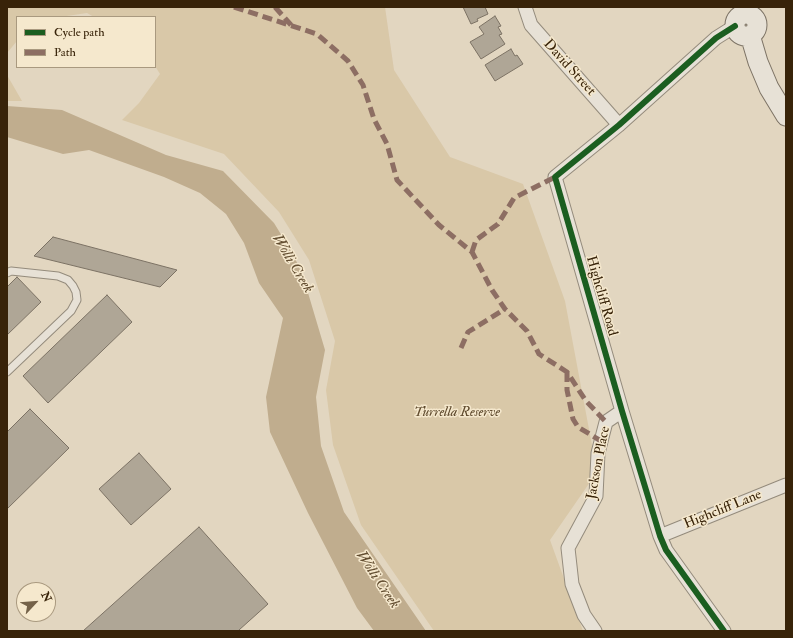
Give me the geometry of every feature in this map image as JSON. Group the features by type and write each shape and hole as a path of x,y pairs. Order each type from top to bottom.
{"main road":[{"path":"743,21 769,88 786,116"}],"street":[{"name":"David Street","path":"525,7 531,25 619,124"},
{"name":"Highcliff Road","path":"724,631 666,550 660,536 622,411 555,177 619,124 716,38 743,21"},
{"name":"Jackson Place","path":"595,631 584,615 572,584 568,548 596,496 598,453 606,422 622,411"},
{"name":"Highcliff Lane","path":"660,536 786,485"}],"lane":[{"path":"7,273 11,271 58,276 68,280 73,286 76,292 77,300 71,311 7,372"}],"green space":[{"name":"Turrella Reserve","path":"7,7 385,7 394,70 450,157 523,184 565,301 597,472 550,540 583,631 434,631 361,525 333,445 326,390 335,341 309,260 279,212 224,154 122,120 139,103 160,74 156,68 156,16 92,16 87,13 67,16 16,16 16,42 7,53"},
{"path":"7,75 22,101 7,101"}],"water":[{"name":"Wolli Creek","path":"7,106 62,110 166,155 223,171 274,223 293,254 303,276 325,350 316,397 321,446 344,512 426,631 374,631 357,608 308,513 270,432 266,397 283,318 259,283 244,243 226,214 200,193 164,177 89,150 63,154 7,137"}],"building":[{"path":"463,7 485,7 488,14 477,19 478,21 471,24"},
{"path":"495,16 501,26 498,27 502,34 499,35 505,44 481,59 470,42 484,34 479,27"},
{"path":"511,49 515,56 517,55 523,64 495,81 485,65"},
{"path":"53,237 177,270 160,287 34,256"},
{"path":"17,277 41,302 7,335 7,287"},
{"path":"107,295 132,322 48,403 23,376"},
{"path":"30,409 69,448 7,509 7,432"},
{"path":"139,453 171,489 131,525 99,489"},
{"path":"199,527 268,604 239,630 240,631 83,631"}],"marked path":[{"path":"234,7 317,34 348,61 363,85 374,119 387,144 397,180 439,225 472,252 492,290 505,309 527,331 539,354 567,372 586,401 606,422"},
{"path":"275,7 291,25"},
{"path":"472,252 476,240 498,224 514,198 555,177"},
{"path":"461,348 468,332 505,309"},
{"path":"567,372 567,390 573,419 578,427 601,441"}],"cycle path":[{"path":"724,631 666,550 660,536 622,411 555,177 619,125 716,38 735,26"}]}
